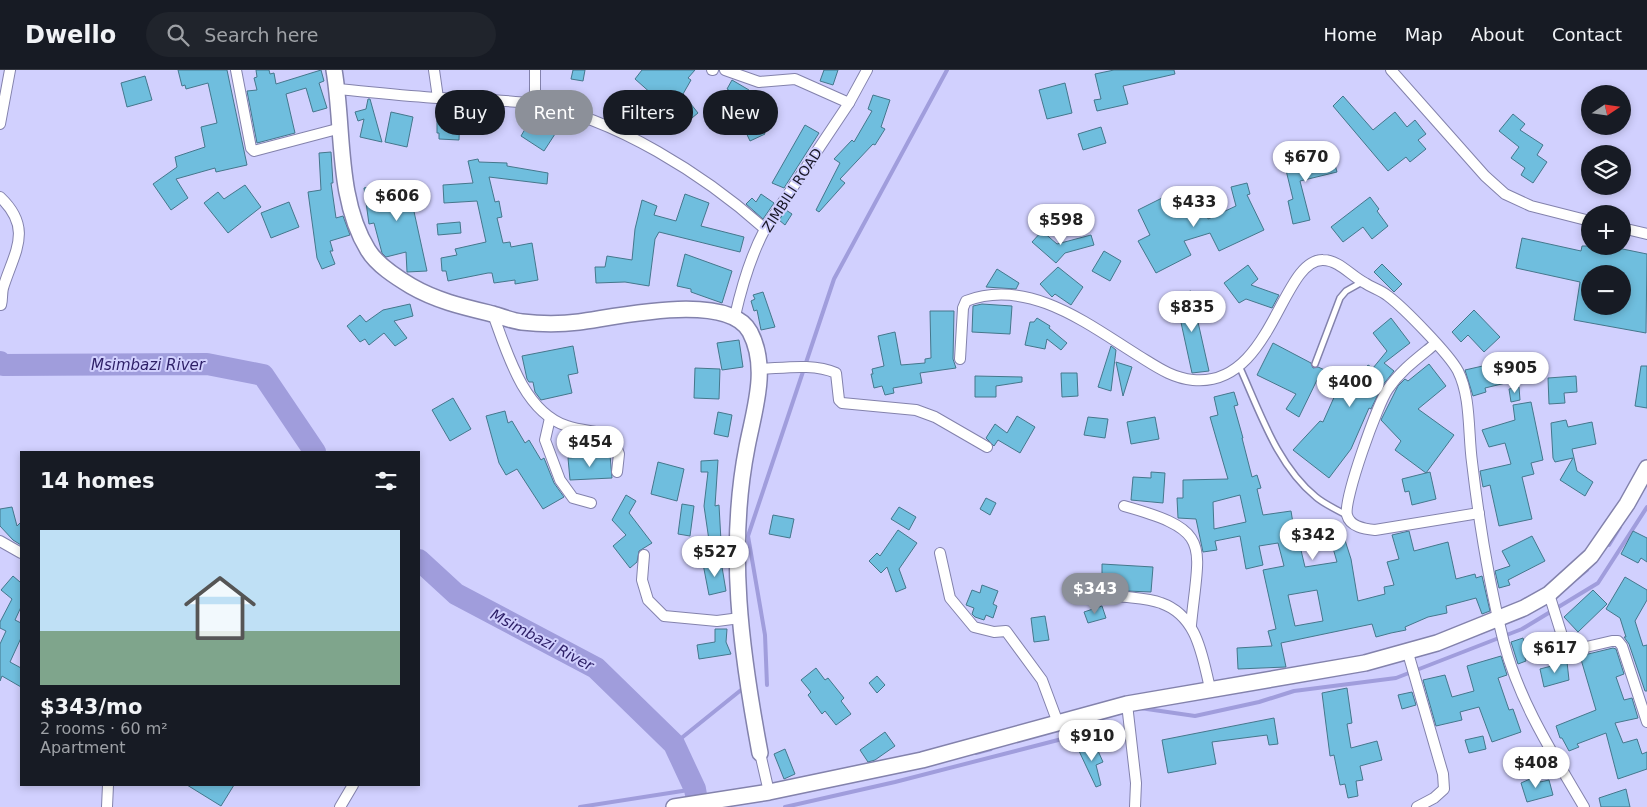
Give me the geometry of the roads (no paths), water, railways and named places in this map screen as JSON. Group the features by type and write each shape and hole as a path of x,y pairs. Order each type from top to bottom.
{"main road":[{"path":"334,70 343,162 350,200 360,234 370,253 396,277 426,294 450,304 523,322 577,322 630,313 680,310 735,316 749,331 761,369 739,496 736,553 740,618 760,752"},
{"path":"674,807 769,792 922,760 1127,704 1210,688 1320,671 1408,653 1498,618 1549,594 1591,556 1627,504 1647,468"}],"street":[{"path":"0,124 10,70"},
{"path":"236,70 251,148 254,151 341,128"},
{"path":"434,70 437,90"},
{"path":"535,70 535,90"},
{"path":"725,70 760,82 795,79 849,103"},
{"name":"ZIMBILI ROAD","path":"735,316 751,259 766,229 849,103 867,70"},
{"path":"1391,70 1485,176 1505,194 1531,206 1581,219"},
{"path":"337,89 435,98"},
{"path":"593,120 641,144 720,192 766,229"},
{"path":"0,197 14,212 19,247 3,286 1,304"},
{"path":"1631,230 1647,234"},
{"path":"960,359 963,308 966,301 994,295 1022,296 1081,318 1172,376 1195,381 1217,377 1240,368 1252,355 1309,263 1322,260 1336,263 1362,282 1386,294 1404,309 1458,372 1462,388 1479,513 1498,618 1510,665 1536,726 1584,807"},
{"path":"493,314 510,362 520,383 550,418 568,427 612,436 619,454 617,472"},
{"path":"1435,344 1405,367 1378,405 1366,436 1348,503 1347,515 1351,522 1360,528 1375,530 1479,513"},
{"path":"761,369 796,367 830,370 836,373 839,400 842,403 916,410 935,417 987,447"},
{"path":"550,418 545,440 560,480 573,498 591,503"},
{"path":"1124,506 1161,516 1182,527 1193,539 1199,561 1191,625 1210,688"},
{"path":"0,541 20,552"},
{"path":"940,553 950,598 974,627 994,632 1006,631 1042,680 1058,722"},
{"path":"644,555 642,580 648,600 664,616 717,621 740,618"},
{"path":"1549,594 1564,642 1569,651 1612,641 1618,641 1622,646 1647,722"},
{"path":"1119,596 1161,603 1180,614 1191,625"},
{"path":"1408,653 1443,774 1444,789 1434,798 1417,807"},
{"path":"1127,704 1136,783 1135,807"},
{"path":"760,752 769,792"},
{"path":"108,786 108,807"},
{"path":"340,807 352,786"}],"lane":[{"path":"1316,364 1340,298 1346,291 1362,282"},
{"path":"1240,368 1268,431 1291,469 1316,498 1347,515"}],"waterway":[{"path":"767,685 765,635 748,536 834,279 947,70"},
{"name":"Msimbazi River","path":"0,362 3,365 207,364 263,375 314,451"},
{"path":"1140,708 1195,716 1259,702 1294,691 1396,678 1522,629 1598,583 1647,507"},
{"path":"1609,545 1620,527"},
{"name":"Msimbazi River","path":"420,561 456,594 596,668 674,744 695,789 698,807"},
{"path":"1577,578 1587,570"},
{"path":"674,744 741,690"},
{"path":"785,807 895,782 1062,739 1103,717"},
{"path":"976,753 991,749"},
{"path":"580,807 695,789"}]}
